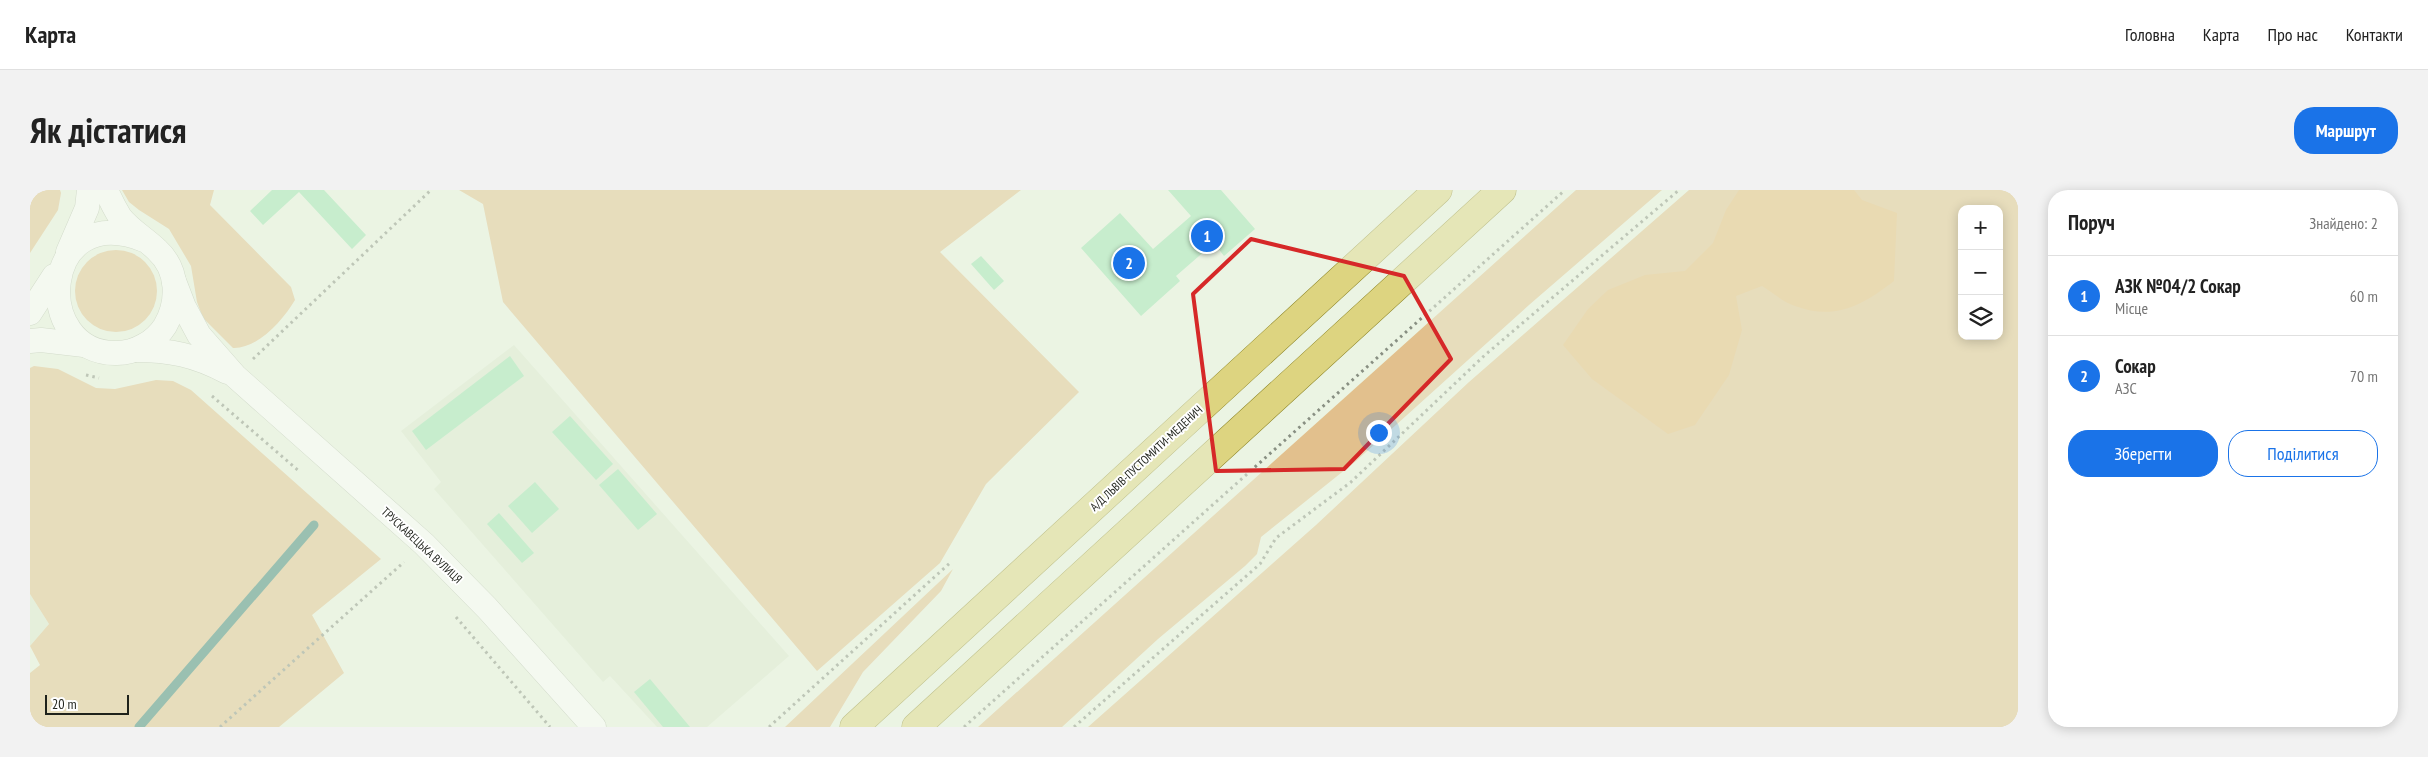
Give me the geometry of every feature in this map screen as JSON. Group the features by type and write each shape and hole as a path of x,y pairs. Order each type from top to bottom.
{"main road":[{"name":"А/Д ЛЬВІВ-ПУСТОМИТИ-МЕДЕНИЧ","path":"854,727 1438,190"},
{"path":"916,727 1502,190"}],"street":[{"path":"89,190 87,208 62,262 54,287 55,304 60,320 70,335 84,345 100,352 118,353 135,350 150,342 162,330 171,315 175,298 174,281 168,264 158,250 144,240 121,218 106,190"},
{"path":"30,313 62,262 79,243 94,235 111,232 128,233 144,240"},
{"name":"ТРУСКАВЕЦЬКА ВУЛИЦЯ","path":"174,281 184,307 199,335 235,376 424,544 487,608 594,727"},
{"path":"30,341 84,345"},
{"name":"ТРУСКАВЕЦЬКА ВУЛИЦЯ","path":"135,350 164,350 203,359 235,376"}],"path":[{"path":"235,376 430,190"},
{"path":"964,727 1565,190"},
{"path":"1074,727 1260,564 1276,538 1351,482 1485,355 1679,190"},
{"path":"82,373 89,377 102,379"},
{"path":"207,391 305,476"},
{"path":"220,727 424,544"},
{"path":"396,556 410,568"},
{"path":"769,727 951,562"},
{"path":"455,616 550,727"}],"highlighted area":[{"path":"1251,239 1404,276 1451,359 1344,469 1216,471 1193,294"}],"shaded area":[{"path":"30,190 60,190 61,193 58,210 30,253"},
{"path":"122,190 214,190 210,205 291,287 295,300 290,308 277,324 260,339 252,344 233,348 203,318 197,302 191,266 169,229 129,202"},
{"path":"459,190 1021,190 940,252 1079,392 986,484 940,563 817,671 503,302 483,204"},
{"path":"1576,190 1662,190 1529,305 1356,461 1261,537 1257,554 1245,566 1158,639 1062,727 978,727"},
{"path":"1689,190 2018,190 2018,727 1088,727 1316,525 1469,382"},
{"path":"1739,190 1854,190 1862,200 1897,213 1894,281 1860,303 1836,311 1823,312 1795,306 1762,286 1736,296 1742,330 1729,375 1695,425 1668,434 1592,379 1563,345 1588,309 1608,290 1645,275 1685,271 1713,243 1726,210"},
{"path":"108,250 124,250 139,257 150,268 157,283 154,307 145,320 124,332 108,332 93,325 82,314 75,299 75,283 82,268 93,257"},
{"path":"514,345 789,656 707,727 657,727 610,676 603,682 434,489 441,482 401,431"},
{"path":"34,366 58,369 96,388 115,389 156,380 173,381 191,390 381,559 312,615 344,673 279,727 30,727 30,673 40,665 30,646 49,624 30,594 30,368"},
{"path":"953,569 941,591 863,672 830,727 785,727"},
{"path":"30,594 49,624 30,646"}],"building":[{"path":"272,190 324,190 366,235 352,249 299,192 263,225 250,211"},
{"path":"1168,190 1221,190 1255,229 1224,256 1214,243 1176,276 1180,281 1141,316 1081,248 1120,213 1153,249 1191,216"},
{"path":"981,256 1004,281 994,290 971,264"},
{"path":"510,356 524,376 426,450 412,431"},
{"path":"570,416 613,464 596,480 552,432"},
{"path":"618,469 657,514 638,530 599,485"},
{"path":"535,482 559,509 532,533 508,506"},
{"path":"499,513 534,553 522,563 487,524"},
{"path":"650,679 690,727 663,727 634,692"}],"waterway":[{"path":"139,727 314,525"}],"place":[{"name":"АЗК №04/2 Сокар","path":"1207,236"},
{"name":"Сокар","path":"1129,263"}]}
